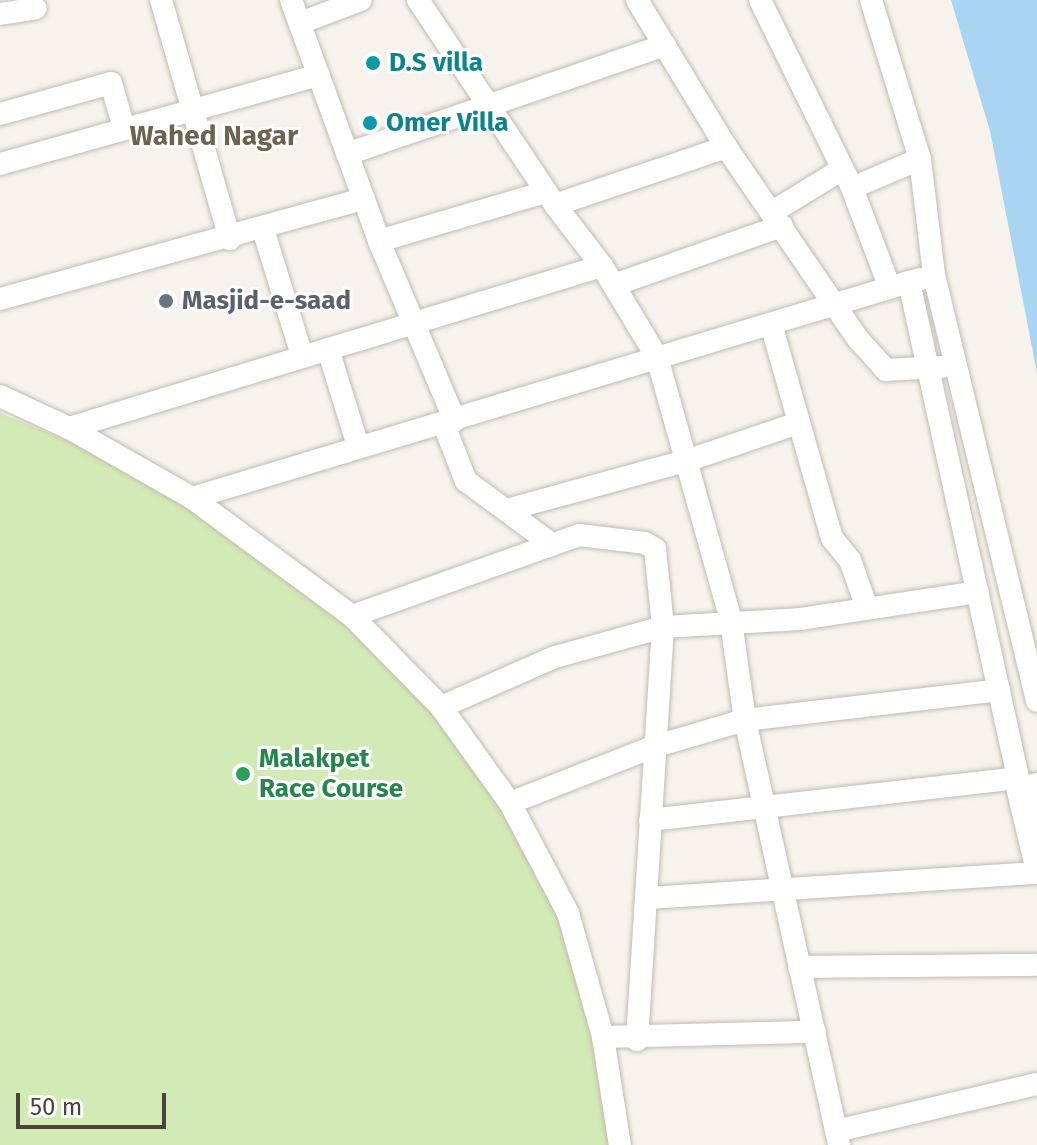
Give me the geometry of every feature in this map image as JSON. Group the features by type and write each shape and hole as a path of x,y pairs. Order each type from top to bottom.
{"street":[{"path":"161,0 230,239"},
{"path":"291,0 379,241 415,320 466,481 510,509 550,543"},
{"path":"300,23 361,0"},
{"path":"418,0 550,198 608,276 657,357 731,621 745,720 837,1138 1037,1084"},
{"path":"637,0 726,147 778,218 830,305 886,370 929,371 954,364"},
{"path":"760,0 899,285 929,371 999,690 1026,785 1037,858"},
{"path":"871,0 920,159 934,275 1037,701"},
{"path":"0,14 36,8"},
{"path":"347,154 490,108 665,45"},
{"path":"0,164 319,75"},
{"path":"0,114 111,83 124,128"},
{"path":"379,241 550,198 726,147"},
{"path":"69,428 415,320 608,276 778,218 846,179 920,159"},
{"path":"0,299 230,239 363,199"},
{"path":"263,229 302,356"},
{"path":"192,498 934,275"},
{"path":"771,324 795,424 832,538 850,560 867,608"},
{"path":"328,349 358,446"},
{"path":"0,396 69,428 192,498 352,616 441,707 510,803 568,913 603,1037 620,1145"},
{"path":"510,509 686,461 795,424"},
{"path":"352,616 579,535 645,543 655,549 663,627 653,747 648,898 637,1040"},
{"path":"441,707 555,657 663,627 800,619 978,592"},
{"path":"510,803 653,747 745,720 999,690"},
{"path":"650,820 1026,785"},
{"path":"648,898 783,893 1037,873"},
{"path":"799,967 1037,965"},
{"path":"603,1037 637,1040 815,1032"}],"green space":[{"name":"Malakpet Race Course","path":"0,413 78,445 192,506 345,623 464,740 572,939 612,1145 0,1145"}],"water":[{"path":"951,0 1037,0 1037,373 990,131"}],"place":[{"name":"D.S villa","path":"373,63"},
{"name":"Omer Villa","path":"370,123"},
{"name":"Masjid-e-saad","path":"166,301"},
{"name":"Malakpet Race Course","path":"243,774"}],"district":[{"name":"Wahed Nagar","path":"214,136"}]}
